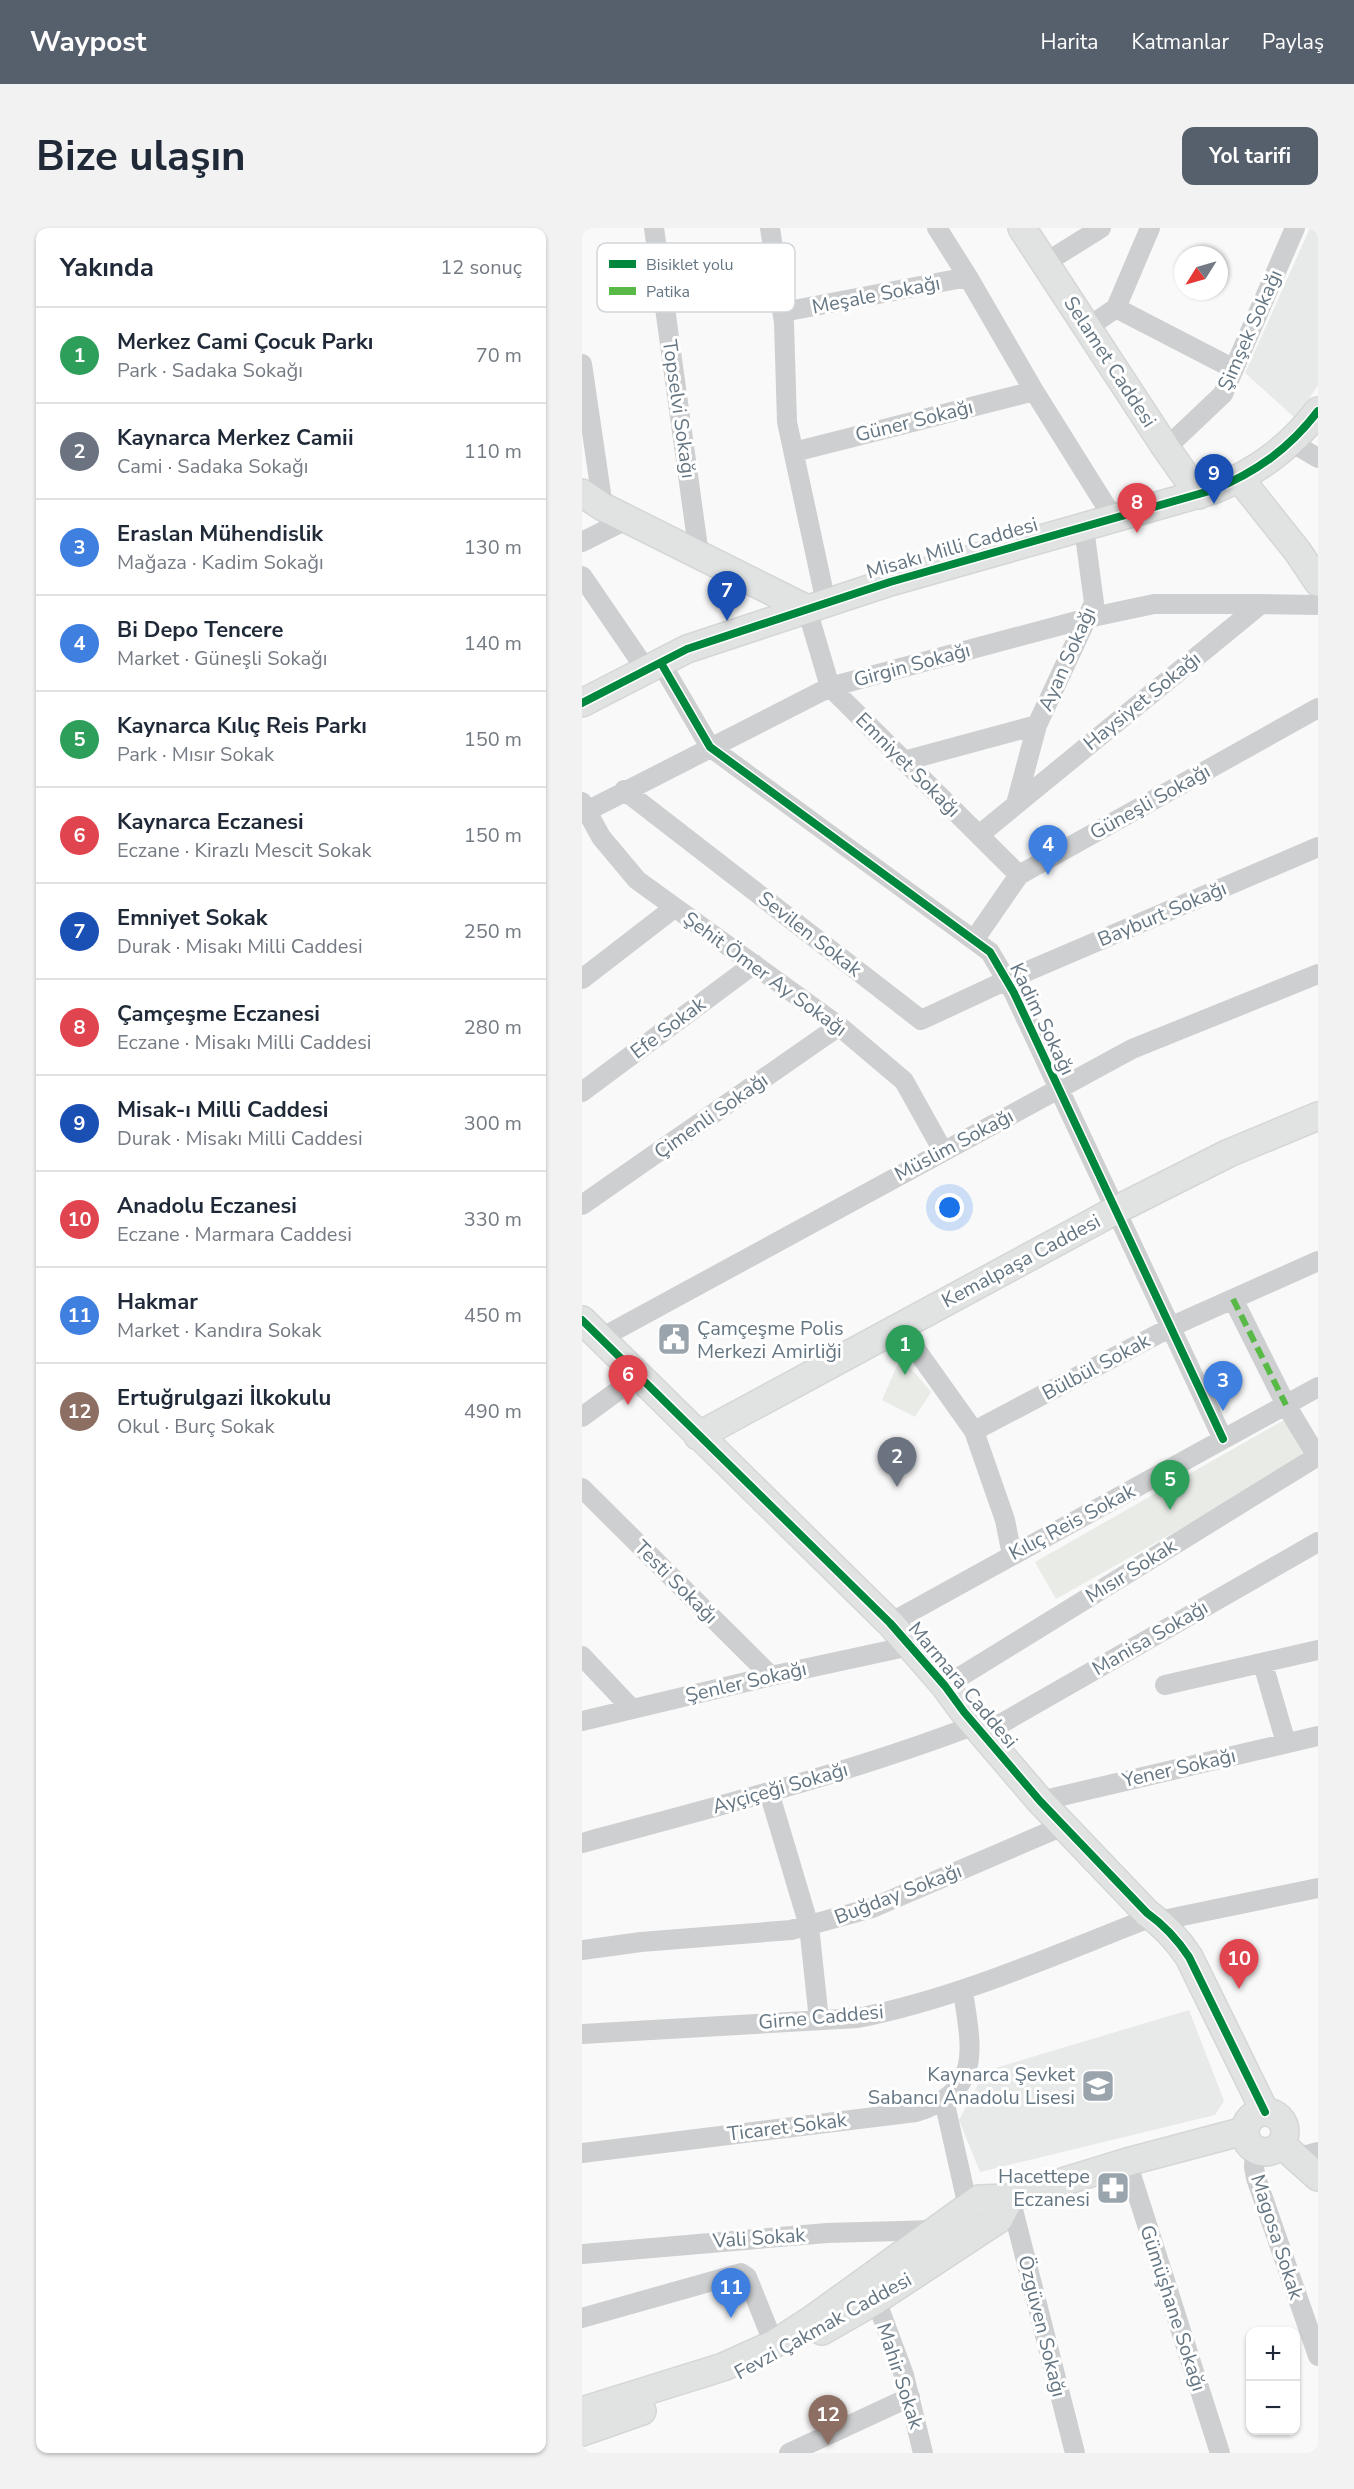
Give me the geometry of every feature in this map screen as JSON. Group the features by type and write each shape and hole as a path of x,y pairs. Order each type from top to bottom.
{"street":[{"name":"Topselvi Sokağı","path":"654,228 656,243"},
{"name":"Emniyet Sokağı","path":"770,228 772,243"},
{"path":"937,228 969,277 1034,391 1114,519"},
{"name":"Selamet Caddesi","path":"1023,228 1199,495"},
{"path":"1045,263 1101,228"},
{"path":"1087,328 1116,308 1150,228"},
{"name":"Şimşek Sokağı","path":"1166,448 1223,394 1295,228"},
{"name":"Meşale Sokağı","path":"795,310 969,277"},
{"path":"1116,308 1234,369"},
{"name":"Topselvi Sokağı","path":"666,312 699,555"},
{"name":"Emniyet Sokağı","path":"783,312 788,422 830,687 1019,875"},
{"path":"582,364 593,500 699,555 816,606"},
{"name":"Güner Sokağı","path":"794,452 1034,391"},
{"name":"Misakı Milli Caddesi","path":"582,703 687,649 890,582 1199,495 1240,479 1263,465 1291,442 1318,411"},
{"path":"1291,442 1318,458"},
{"path":"1240,479 1298,552 1318,582"},
{"path":"582,542 628,519"},
{"name":"Ayan Sokağı","path":"904,762 1037,725 1094,603 1084,528"},
{"name":"Kadim Sokağı","path":"582,576 654,667 710,747 990,952 1007,980 1222,1438"},
{"name":"Girgin Sokağı","path":"584,806 624,790 830,687 1088,618 1154,604 1261,604"},
{"path":"1261,604 1318,605"},
{"name":"Haysiyet Sokağı","path":"978,835 1261,604"},
{"name":"Güneşli Sokağı","path":"974,940 1019,875 1318,708"},
{"path":"1016,804 1037,725"},
{"name":"Sevilen Sokak","path":"624,790 921,1020 1007,980"},
{"name":"Şehit Ömer Ay Sokağı","path":"584,806 601,837 637,880 839,1026 904,1081 943,1151"},
{"name":"Bayburt Sokağı","path":"1007,980 1318,847"},
{"path":"582,979 674,908"},
{"name":"Efe Sokak","path":"582,1092 754,964"},
{"name":"Müslim Sokağı","path":"591,1329 943,1151 1132,1049 1318,974"},
{"name":"Çimenli Sokağı","path":"582,1205 839,1026"},
{"name":"Kemalpaşa Caddesi","path":"699,1436 1116,1210 1229,1153 1318,1116"},
{"name":"Bülbül Sokak","path":"974,1431 1170,1328 1318,1261"},
{"path":"1233,1299 1286,1405 1318,1457"},
{"path":"900,1327 974,1431 1005,1520 1012,1555"},
{"name":"Marmara Caddesi","path":"591,1329 890,1623 1040,1801 1179,1942 1189,1957 1265,2112 1277,2116 1298,2151"},
{"path":"582,1417 638,1376"},
{"name":"Kılıç Reis Sokak","path":"890,1623 1318,1387"},
{"name":"Mısır Sokak","path":"945,1686 1318,1457"},
{"name":"Testi Sokağı","path":"582,1488 771,1676"},
{"name":"Manisa Sokağı","path":"979,1730 1318,1542"},
{"name":"Şenler Sokağı","path":"582,1721 910,1646"},
{"path":"1165,1685 1318,1650"},
{"path":"582,1656 632,1709"},
{"path":"1263,1664 1286,1743"},
{"name":"Ayçiçeği Sokağı","path":"582,1843 769,1792 979,1730"},
{"name":"Yener Sokağı","path":"1040,1801 1318,1736"},
{"path":"769,1792 809,1926 819,2020"},
{"name":"Buğday Sokağı","path":"582,1950 642,1942 791,1930 809,1926 872,1908 1063,1826"},
{"name":"Girne Caddesi","path":"582,2034 858,2018 963,1991 1155,1919 1318,1888"},
{"name":"Ticaret Sokak","path":"582,2153 916,2112 934,2106 944,2100 965,2076 971,2057 963,1991"},
{"path":"944,2100 968,2207"},
{"path":"1250,2141 1249,2120 1253,2115 1265,2112"},
{"name":"Fevzi Çakmak Caddesi","path":"582,2411 723,2367 774,2344 979,2199 1010,2198 1127,2162 1250,2141 1272,2151 1298,2151"},
{"name":"Magosa Sokak","path":"1250,2141 1256,2178 1314,2334 1318,2356"},
{"path":"1298,2151 1318,2177"},
{"name":"Gümüşhane Sokağı","path":"1127,2162 1220,2453"},
{"name":"Fevzi Çakmak Caddesi","path":"582,2432 738,2375 799,2344 876,2300 999,2219 1010,2198"},
{"name":"Özgüven Sokağı","path":"1010,2198 1075,2453"},
{"name":"Vali Sokak","path":"582,2254 827,2233 936,2230"},
{"path":"739,2240 741,2273"},
{"path":"582,2318 741,2273 747,2277 774,2344"},
{"name":"Mahir Sokak","path":"876,2300 910,2397 923,2453"},
{"path":"789,2453 910,2397"}],"shaded area":[{"path":"1310,228 1318,228 1318,385 1296,419 1245,373"},
{"path":"901,1357 931,1392 915,1417 882,1400"},
{"path":"1284,1420 1306,1458 1056,1599 1035,1562"},
{"name":"Kaynarca Şevket Sabancı Anadolu Lisesi","path":"1189,2010 1224,2101 1215,2115 980,2172 959,2120 985,2071"}],"marked path":[{"path":"1233,1299 1286,1405"}],"cycle path":[{"path":"582,703 687,649 890,582 1213,490 1271,458 1295,437 1318,411"},
{"path":"661,663 710,747 990,952 1014,993 1223,1439"},
{"path":"582,1320 890,1623 1040,1801 1147,1913 1175,1938 1189,1957 1265,2112"}],"place":[{"name":"Misak-ı Milli Caddesi","path":"1214,504"},
{"name":"Çamçeşme Eczanesi","path":"1137,533"},
{"name":"Emniyet Sokak","path":"727,621"},
{"name":"Bi Depo Tencere","path":"1048,875"},
{"name":"Çamçeşme Polis Merkezi Amirliği","path":"674,1339"},
{"name":"Merkez Cami Çocuk Parkı","path":"905,1375"},
{"name":"Kaynarca Eczanesi","path":"628,1405"},
{"name":"Eraslan Mühendislik","path":"1223,1411"},
{"name":"Kaynarca Merkez Camii","path":"897,1487"},
{"name":"Kaynarca Kılıç Reis Parkı","path":"1170,1510"},
{"name":"Anadolu Eczanesi","path":"1239,1989"},
{"name":"Kaynarca Şevket Sabancı Anadolu Lisesi","path":"1098,2086"},
{"name":"Hacettepe Eczanesi","path":"1113,2188"},
{"name":"Hakmar","path":"731,2318"},
{"name":"Ertuğrulgazi İlkokulu","path":"828,2445"}]}
